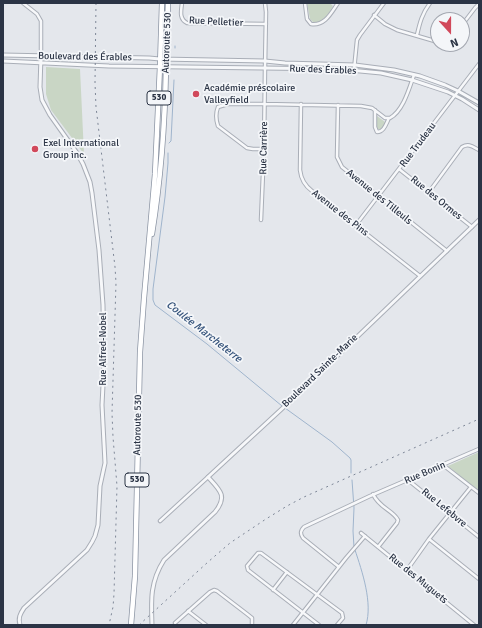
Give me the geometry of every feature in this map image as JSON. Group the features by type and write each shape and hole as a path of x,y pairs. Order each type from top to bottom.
{"highway":[{"name":"Autoroute 530","path":"131,625 135,576 140,352 155,174 162,3"},
{"name":"Autoroute 530","path":"146,273 160,178 164,131 168,3"}],"street":[{"path":"23,3 37,14 41,21 41,56"},
{"name":"Rue Pelletier","path":"182,3 181,17 184,21 188,22 266,24"},
{"name":"Rue Carrière","path":"261,220 264,149 265,3"},
{"path":"305,3 307,19 311,24 323,22 337,3"},
{"path":"354,70 357,40 384,3"},
{"path":"417,35 421,18 430,3"},
{"path":"470,15 479,4"},
{"path":"374,15 390,27 430,39"},
{"name":"Boulevard des Érables","path":"3,55 149,58 167,60"},
{"name":"Rue Alfred-Nobel","path":"20,625 20,614 24,608 87,550 92,542 98,525 100,486 105,463 102,405 104,358 103,305 99,250 92,193 84,164 44,106 41,93 41,56"},
{"name":"Rue des Érables","path":"167,60 265,61 355,65 394,70 445,85 479,103"},
{"name":"Boulevard des Érables","path":"3,61 160,66"},
{"name":"Rue Trudeau","path":"356,225 479,64"},
{"name":"Rue des Érables","path":"160,66 339,69 381,73 412,80 455,95 479,110"},
{"path":"375,110 375,127 377,132 382,130 389,118 394,115 403,102 414,75"},
{"path":"264,149 247,148 218,126 216,111 218,107 225,105 264,104 338,105 368,107 375,110 385,118 389,118"},
{"name":"Avenue des Pins","path":"301,104 300,170 303,182 308,188 420,276"},
{"name":"Avenue des Tilleuls","path":"338,105 337,157 344,170 447,251"},
{"path":"428,192 462,147 470,145 479,150"},
{"name":"Rue des Ormes","path":"400,169 472,227"},
{"name":"Boulevard Sainte-Marie","path":"160,522 479,220"},
{"name":"Rue Bonin","path":"339,567 303,538 301,531 304,527 372,495 479,449"},
{"path":"443,465 479,493"},
{"path":"152,625 151,599 154,578 158,569 164,560 215,512 222,500 218,488 208,477"},
{"name":"Rue Lefebvre","path":"408,480 479,537"},
{"path":"407,570 429,539 471,487"},
{"path":"372,495 377,502 395,515 398,520 378,547"},
{"name":"Rue des Muguets","path":"361,534 474,625"},
{"path":"293,625 365,536"},
{"path":"429,539 479,579"},
{"path":"319,625 247,569 247,566 257,553 261,553 343,614 343,618 337,625"},
{"path":"273,590 287,572"},
{"path":"175,623 214,590 252,618 252,625"},
{"path":"188,611 206,625"}],"green space":[{"path":"307,3 330,3 333,6 325,17 314,23 310,19"},
{"path":"46,67 80,69 84,154 51,110 46,94"},
{"path":"377,116 385,122 384,126 380,129 378,129 376,125"},
{"path":"479,452 479,492 448,466"}],"waterway":[{"name":"Coulée Marcheterre","path":"169,143 171,141 174,80"},
{"name":"Coulée Marcheterre","path":"168,153 165,197 153,289 153,300 155,305 207,344 282,406"},
{"name":"Coulée Marcheterre","path":"285,408 332,442 350,458 351,473"},
{"name":"Coulée Marcheterre","path":"352,480 354,547"},
{"name":"Coulée Marcheterre","path":"355,550 366,587 368,607 366,625"}],"railway":[{"path":"96,3 96,107 116,283 112,413 117,486 114,594 109,625"},
{"path":"139,625 230,543 287,506 479,419"}],"place":[{"name":"Académie préscolaire Valleyfield","path":"196,94"},
{"name":"Exel International Group inc.","path":"35,149"}]}
